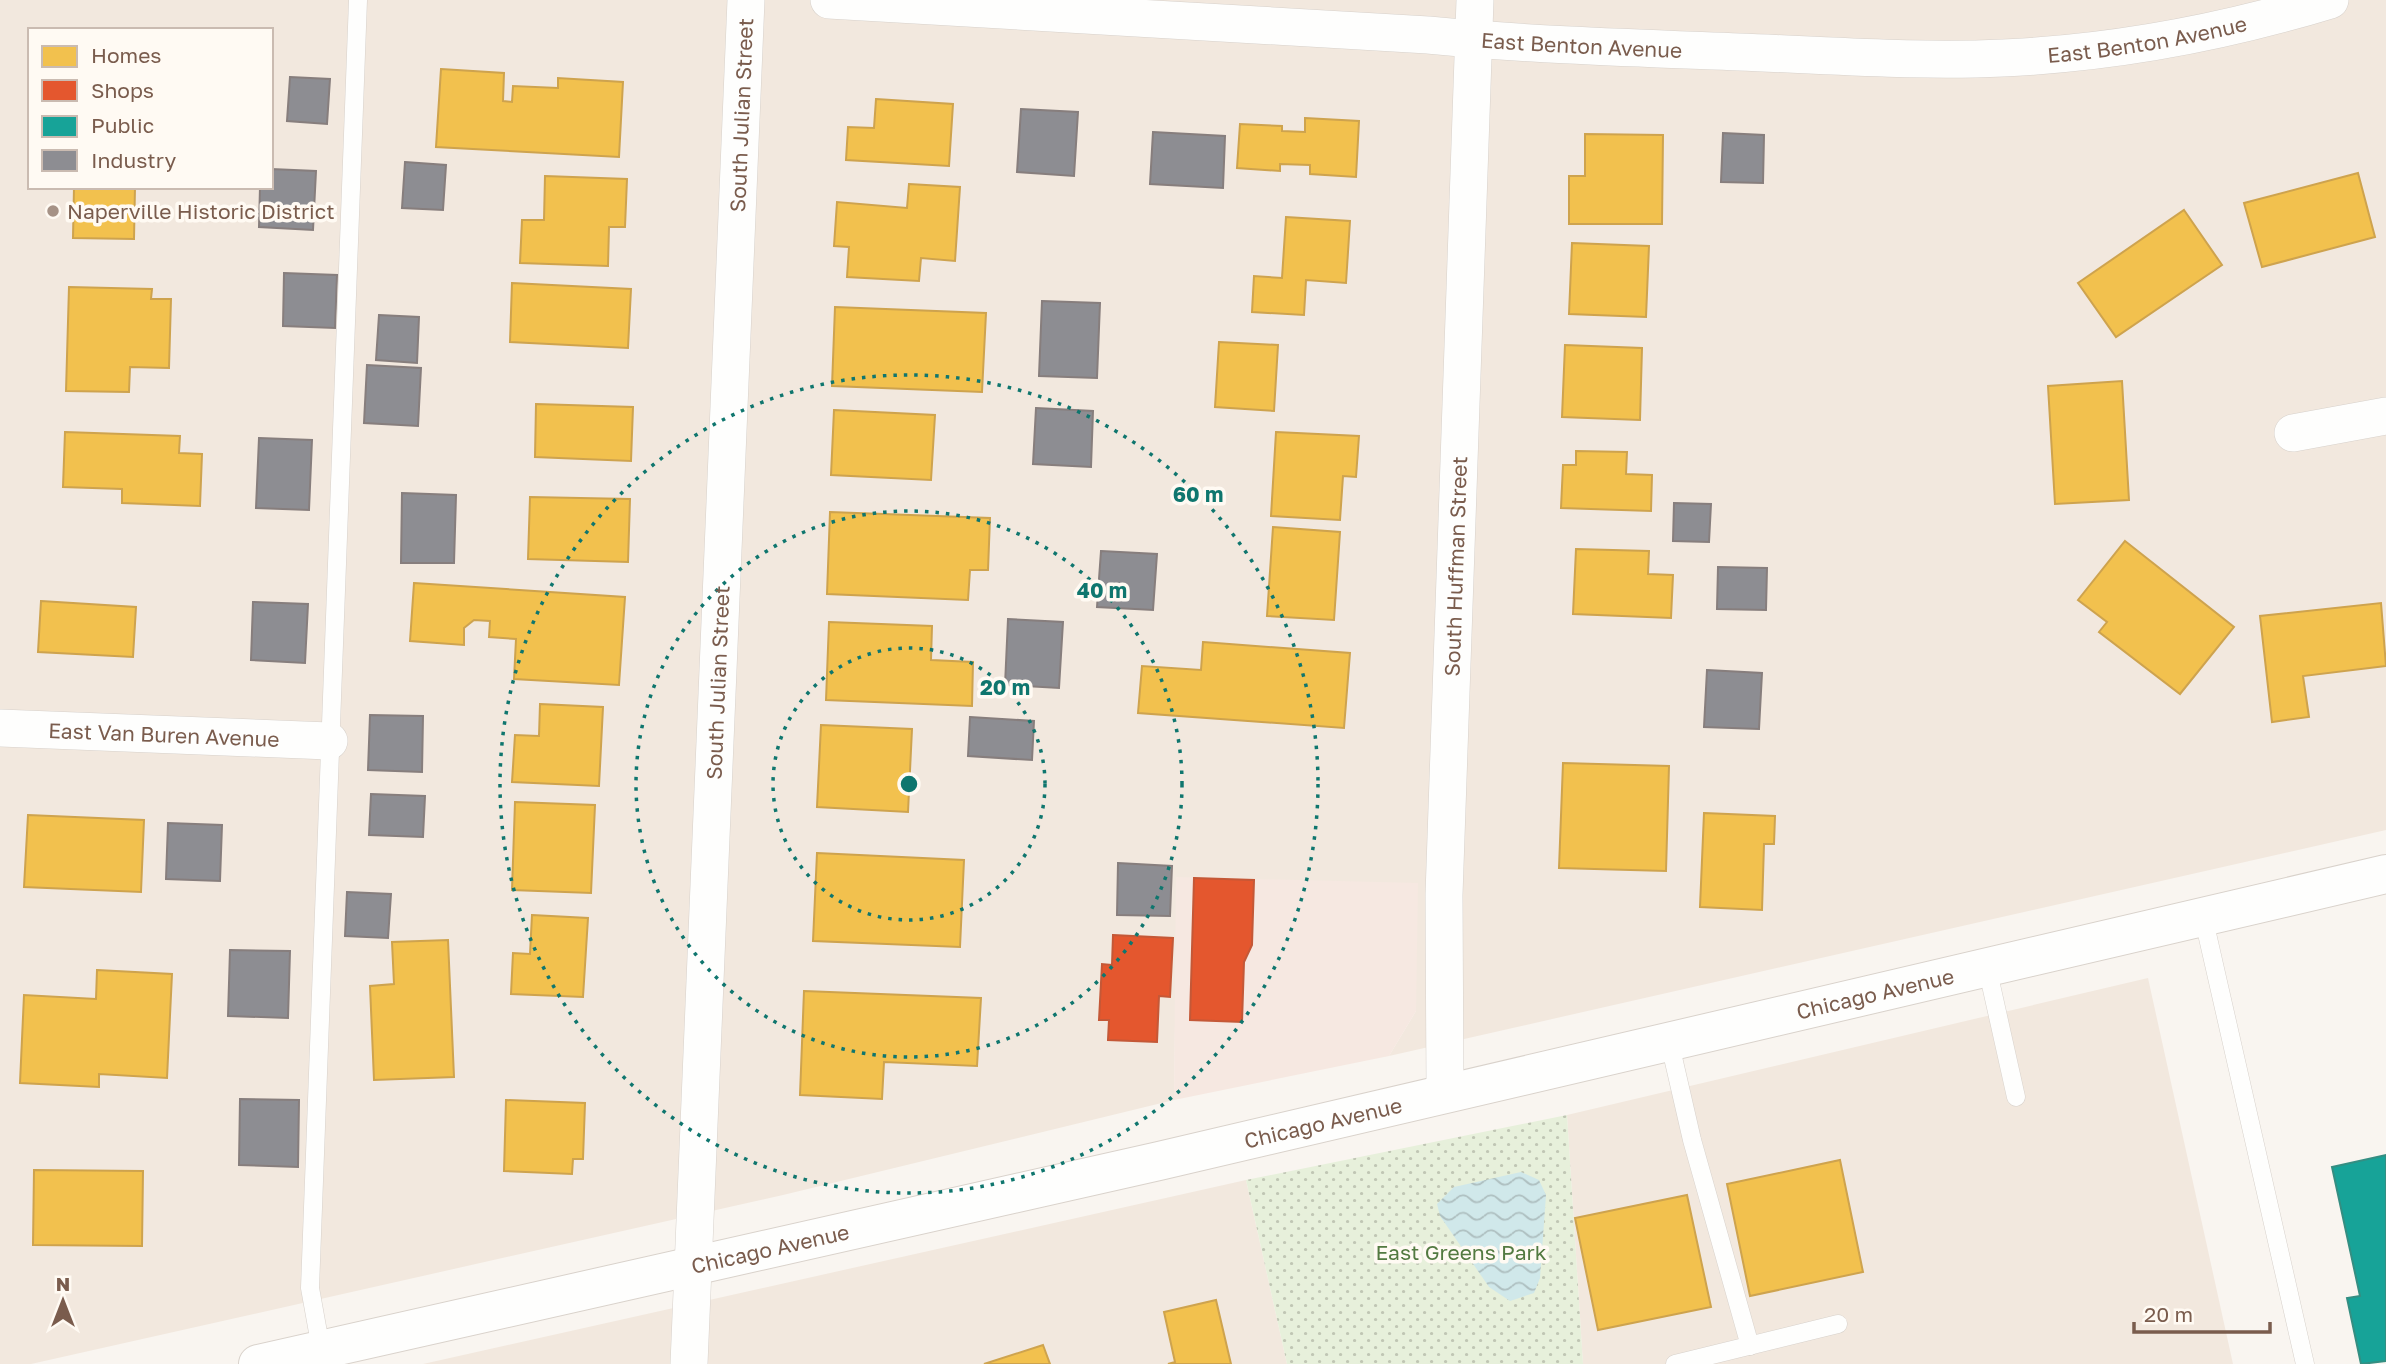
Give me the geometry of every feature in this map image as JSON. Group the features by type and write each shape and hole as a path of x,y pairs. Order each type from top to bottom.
{"main road":[{"name":"Chicago Avenue","path":"257,1364 692,1267 2386,874"}],"street":[{"name":"South Julian Street","path":"689,1364 746,0"},
{"name":"East Benton Avenue","path":"828,0 1519,44 1918,59 2003,58 2170,38 2245,24 2330,0"},
{"name":"South Huffman Street","path":"1445,1093 1445,881 1475,0"},
{"path":"2293,433 2386,416"},
{"name":"East Van Buren Avenue","path":"0,729 329,741"}],"lane":[{"path":"321,1349 310,1288 358,0"},
{"path":"2203,916 2305,1364"},
{"path":"1987,967 2016,1097"},
{"path":"1669,1041 1692,1140 1750,1346"},
{"path":"1675,1364 1838,1324"}],"shaded area":[{"name":"Naperville Historic District","path":"0,0 2386,0 2386,830 1389,1056 1416,1011 1177,877 1174,1100 783,1195 31,1364 0,1364"},
{"path":"1176,877 1418,883 1416,1011 1389,1056 1174,1100"},
{"path":"2148,978 2233,1364 1583,1364 1567,1115"},
{"path":"1246,1180 1287,1364 423,1364"}],"green space":[{"name":"East Greens Park","path":"1567,1115 1583,1364 1287,1364 1246,1180"}],"water":[{"path":"1521,1172 1539,1180 1546,1195 1540,1278 1534,1293 1510,1301 1489,1287 1440,1216 1437,1204 1454,1187"}],"building: Homes":[{"path":"441,69 504,73 503,101 512,102 513,86 558,88 558,78 623,82 619,157 436,147"},
{"path":"876,99 953,104 949,166 846,160 848,127 874,128"},
{"path":"1305,118 1359,121 1356,177 1310,174 1310,165 1280,164 1280,171 1237,168 1240,124 1282,126 1282,131 1305,132"},
{"path":"1585,134 1663,135 1662,224 1569,224 1569,176 1585,176"},
{"path":"2358,173 2375,237 2262,267 2244,203"},
{"path":"545,176 627,179 625,227 609,227 608,266 520,263 522,220 544,220"},
{"path":"909,184 960,187 955,261 921,258 919,281 847,277 849,247 834,246 837,202 907,208"},
{"path":"74,189 135,189 134,239 73,238"},
{"path":"2184,210 2222,265 2116,337 2078,283"},
{"path":"1286,217 1350,221 1346,283 1306,280 1304,315 1252,312 1254,276 1282,278"},
{"path":"1572,243 1649,246 1646,317 1569,314"},
{"path":"512,283 631,289 628,348 510,342"},
{"path":"69,287 152,289 151,299 171,299 169,368 130,367 129,392 66,391"},
{"path":"835,307 986,313 982,392 832,386"},
{"path":"1219,342 1278,345 1274,411 1215,407"},
{"path":"1565,345 1642,348 1640,420 1562,417"},
{"path":"2122,381 2129,500 2055,504 2048,386"},
{"path":"536,404 633,407 631,461 535,457"},
{"path":"834,410 935,415 931,480 831,475"},
{"path":"65,432 180,436 179,453 202,454 200,506 122,503 122,489 63,487"},
{"path":"1276,432 1359,436 1356,477 1343,476 1340,520 1271,516"},
{"path":"1576,451 1627,452 1626,474 1652,475 1651,511 1561,508 1563,465 1576,465"},
{"path":"530,497 630,499 628,562 528,559"},
{"path":"830,512 990,518 988,570 970,570 968,600 827,594"},
{"path":"1273,527 1340,532 1334,620 1267,616"},
{"path":"2125,541 2234,627 2180,694 2099,632 2107,622 2078,600"},
{"path":"1576,549 1649,551 1648,574 1673,575 1671,618 1573,614"},
{"path":"414,583 625,597 619,685 514,679 516,639 489,637 490,621 474,620 464,628 464,645 410,641"},
{"path":"41,601 136,607 133,657 38,652"},
{"path":"2381,603 2386,666 2303,676 2309,717 2272,722 2260,616"},
{"path":"829,622 932,626 931,660 973,662 972,706 826,700"},
{"path":"1203,642 1350,653 1344,728 1138,713 1142,666 1201,670"},
{"path":"540,704 603,707 599,786 512,782 515,735 539,736"},
{"path":"821,725 912,729 908,812 817,807"},
{"path":"1563,763 1669,766 1666,871 1559,868"},
{"path":"515,802 595,805 591,893 512,890"},
{"path":"1704,813 1775,816 1774,844 1764,844 1762,910 1700,907"},
{"path":"28,815 144,820 141,892 24,887"},
{"path":"817,853 964,860 960,947 813,941"},
{"path":"532,915 588,918 583,997 511,994 513,953 530,954"},
{"path":"448,940 454,1077 374,1080 370,986 394,984 392,942"},
{"path":"97,970 172,974 167,1078 99,1074 99,1087 20,1083 24,995 96,999"},
{"path":"804,991 981,998 977,1066 884,1062 882,1099 800,1095"},
{"path":"506,1100 585,1103 583,1159 573,1159 572,1174 504,1171"},
{"path":"1840,1160 1863,1272 1750,1296 1727,1184"},
{"path":"34,1170 143,1171 142,1246 33,1245"},
{"path":"1687,1195 1711,1307 1598,1330 1575,1218"},
{"path":"1216,1300 1231,1364 1168,1364 1175,1362 1164,1312"},
{"path":"1043,1345 1050,1364 984,1364"}],"building: Shops":[{"path":"1194,878 1254,880 1252,945 1244,962 1242,1022 1190,1020"},
{"path":"1113,935 1173,938 1170,997 1159,996 1157,1042 1108,1040 1109,1020 1099,1020 1102,964 1112,965"}],"building: Public":[{"path":"2386,1155 2386,1361 2361,1364 2347,1298 2360,1296 2332,1167"}],"building: Industry":[{"path":"290,77 330,79 327,124 287,121"},
{"path":"1021,109 1078,112 1074,176 1017,172"},
{"path":"1153,132 1225,136 1223,188 1150,184"},
{"path":"1723,133 1764,135 1763,183 1721,182"},
{"path":"405,162 446,165 443,210 402,208"},
{"path":"273,169 316,171 313,230 259,227 260,189 273,189"},
{"path":"284,273 337,275 335,328 283,326"},
{"path":"1042,301 1100,303 1097,378 1039,376"},
{"path":"379,315 419,317 417,363 376,360"},
{"path":"367,365 421,368 418,426 364,423"},
{"path":"1036,408 1093,411 1091,467 1033,464"},
{"path":"259,438 312,440 309,510 256,508"},
{"path":"402,493 456,495 454,563 401,563"},
{"path":"1674,503 1711,504 1709,542 1673,541"},
{"path":"1101,551 1157,554 1153,610 1097,607"},
{"path":"1718,567 1767,568 1766,610 1717,609"},
{"path":"253,602 308,604 305,663 251,660"},
{"path":"1008,619 1063,622 1059,688 1005,685"},
{"path":"1707,670 1762,673 1759,729 1704,727"},
{"path":"370,715 423,716 422,772 368,770"},
{"path":"970,717 1034,721 1032,760 968,756"},
{"path":"371,794 425,796 423,837 369,835"},
{"path":"168,823 222,825 220,881 166,879"},
{"path":"1118,863 1172,866 1170,916 1117,915"},
{"path":"347,892 391,894 388,938 345,936"},
{"path":"230,950 290,951 288,1018 228,1016"},
{"path":"240,1099 299,1100 298,1167 239,1165"}],"place":[{"name":"Naperville Historic District","path":"53,211"}]}
